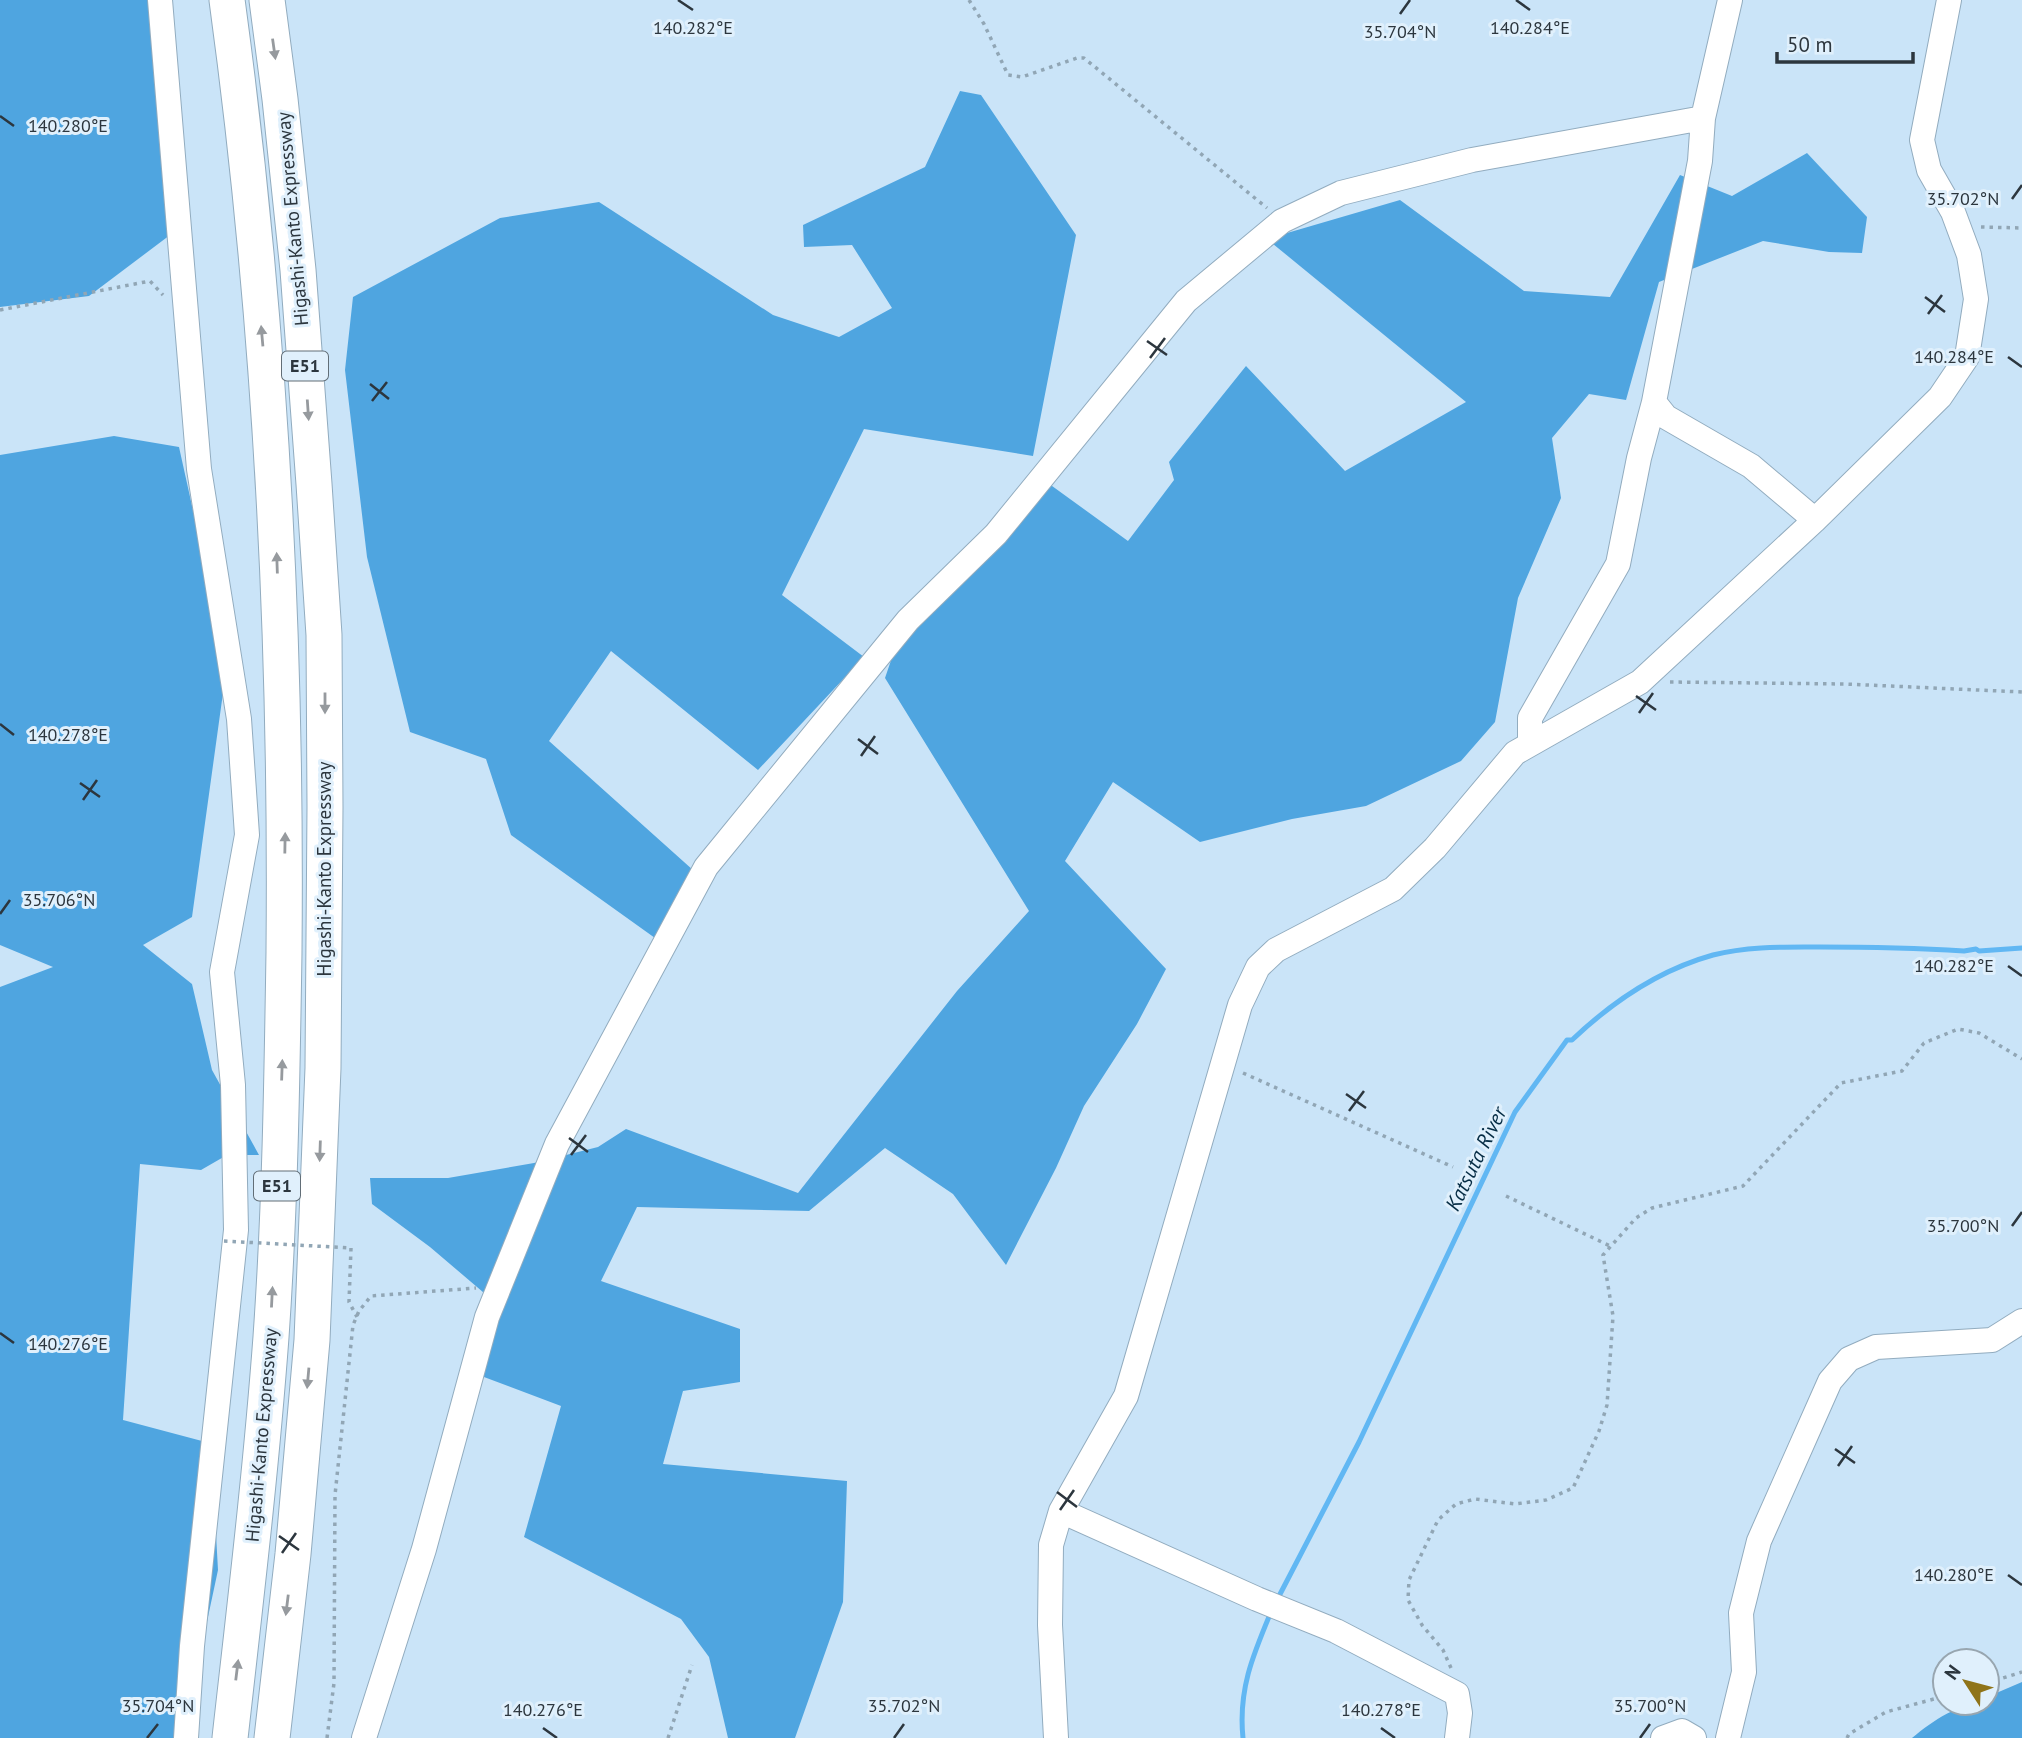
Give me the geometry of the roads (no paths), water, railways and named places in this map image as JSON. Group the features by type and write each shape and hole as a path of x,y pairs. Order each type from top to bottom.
{"highway":[{"path":"220,0 234,54"},
{"name":"Higashi-Kanto Expressway","path":"227,0 240,102 274,483 285,811 283,1056 271,1337 252,1547 230,1738"},
{"name":"Higashi-Kanto Expressway","path":"267,0 298,270 324,635 323,1068 312,1340 293,1554 272,1738"}],"street":[{"path":"160,0 199,469 239,719 247,835 222,972 233,1084 236,1230 192,1646 186,1738"},
{"path":"1530,744 1530,718 1618,564 1639,458 1654,402 1700,161 1703,118 1730,0"},
{"path":"1056,1738 1050,1625 1051,1545 1061,1511 1126,1396 1240,1004 1258,967 1276,950 1393,889 1435,848 1515,753 1640,682 1815,520 1940,397 1967,357 1976,299 1969,255 1953,212 1929,170 1922,140 1949,0"},
{"path":"364,1738 424,1549 487,1317 557,1144 706,867 908,620 996,534 1186,301 1282,221 1341,193 1472,160 1703,118"},
{"path":"1654,402 1666,417 1751,466 1815,520"},
{"path":"1728,1738 1744,1672 1741,1613 1759,1541 1830,1381 1849,1359 1876,1347 1992,1340 2022,1321"},
{"path":"1061,1511 1257,1600 1336,1631 1457,1693 1460,1713 1457,1738"},
{"path":"1662,1738 1682,1731 1694,1738"}],"waterway":[{"name":"Katsuta River","path":"1277,1600 1359,1442 1515,1112 1567,1040 1572,1040 1620,1000 1655,978 1693,961 1726,952 1779,947 1964,951 2022,948"},
{"name":"Katsuta River","path":"1243,1738 1243,1704 1248,1673 1271,1612"}]}
